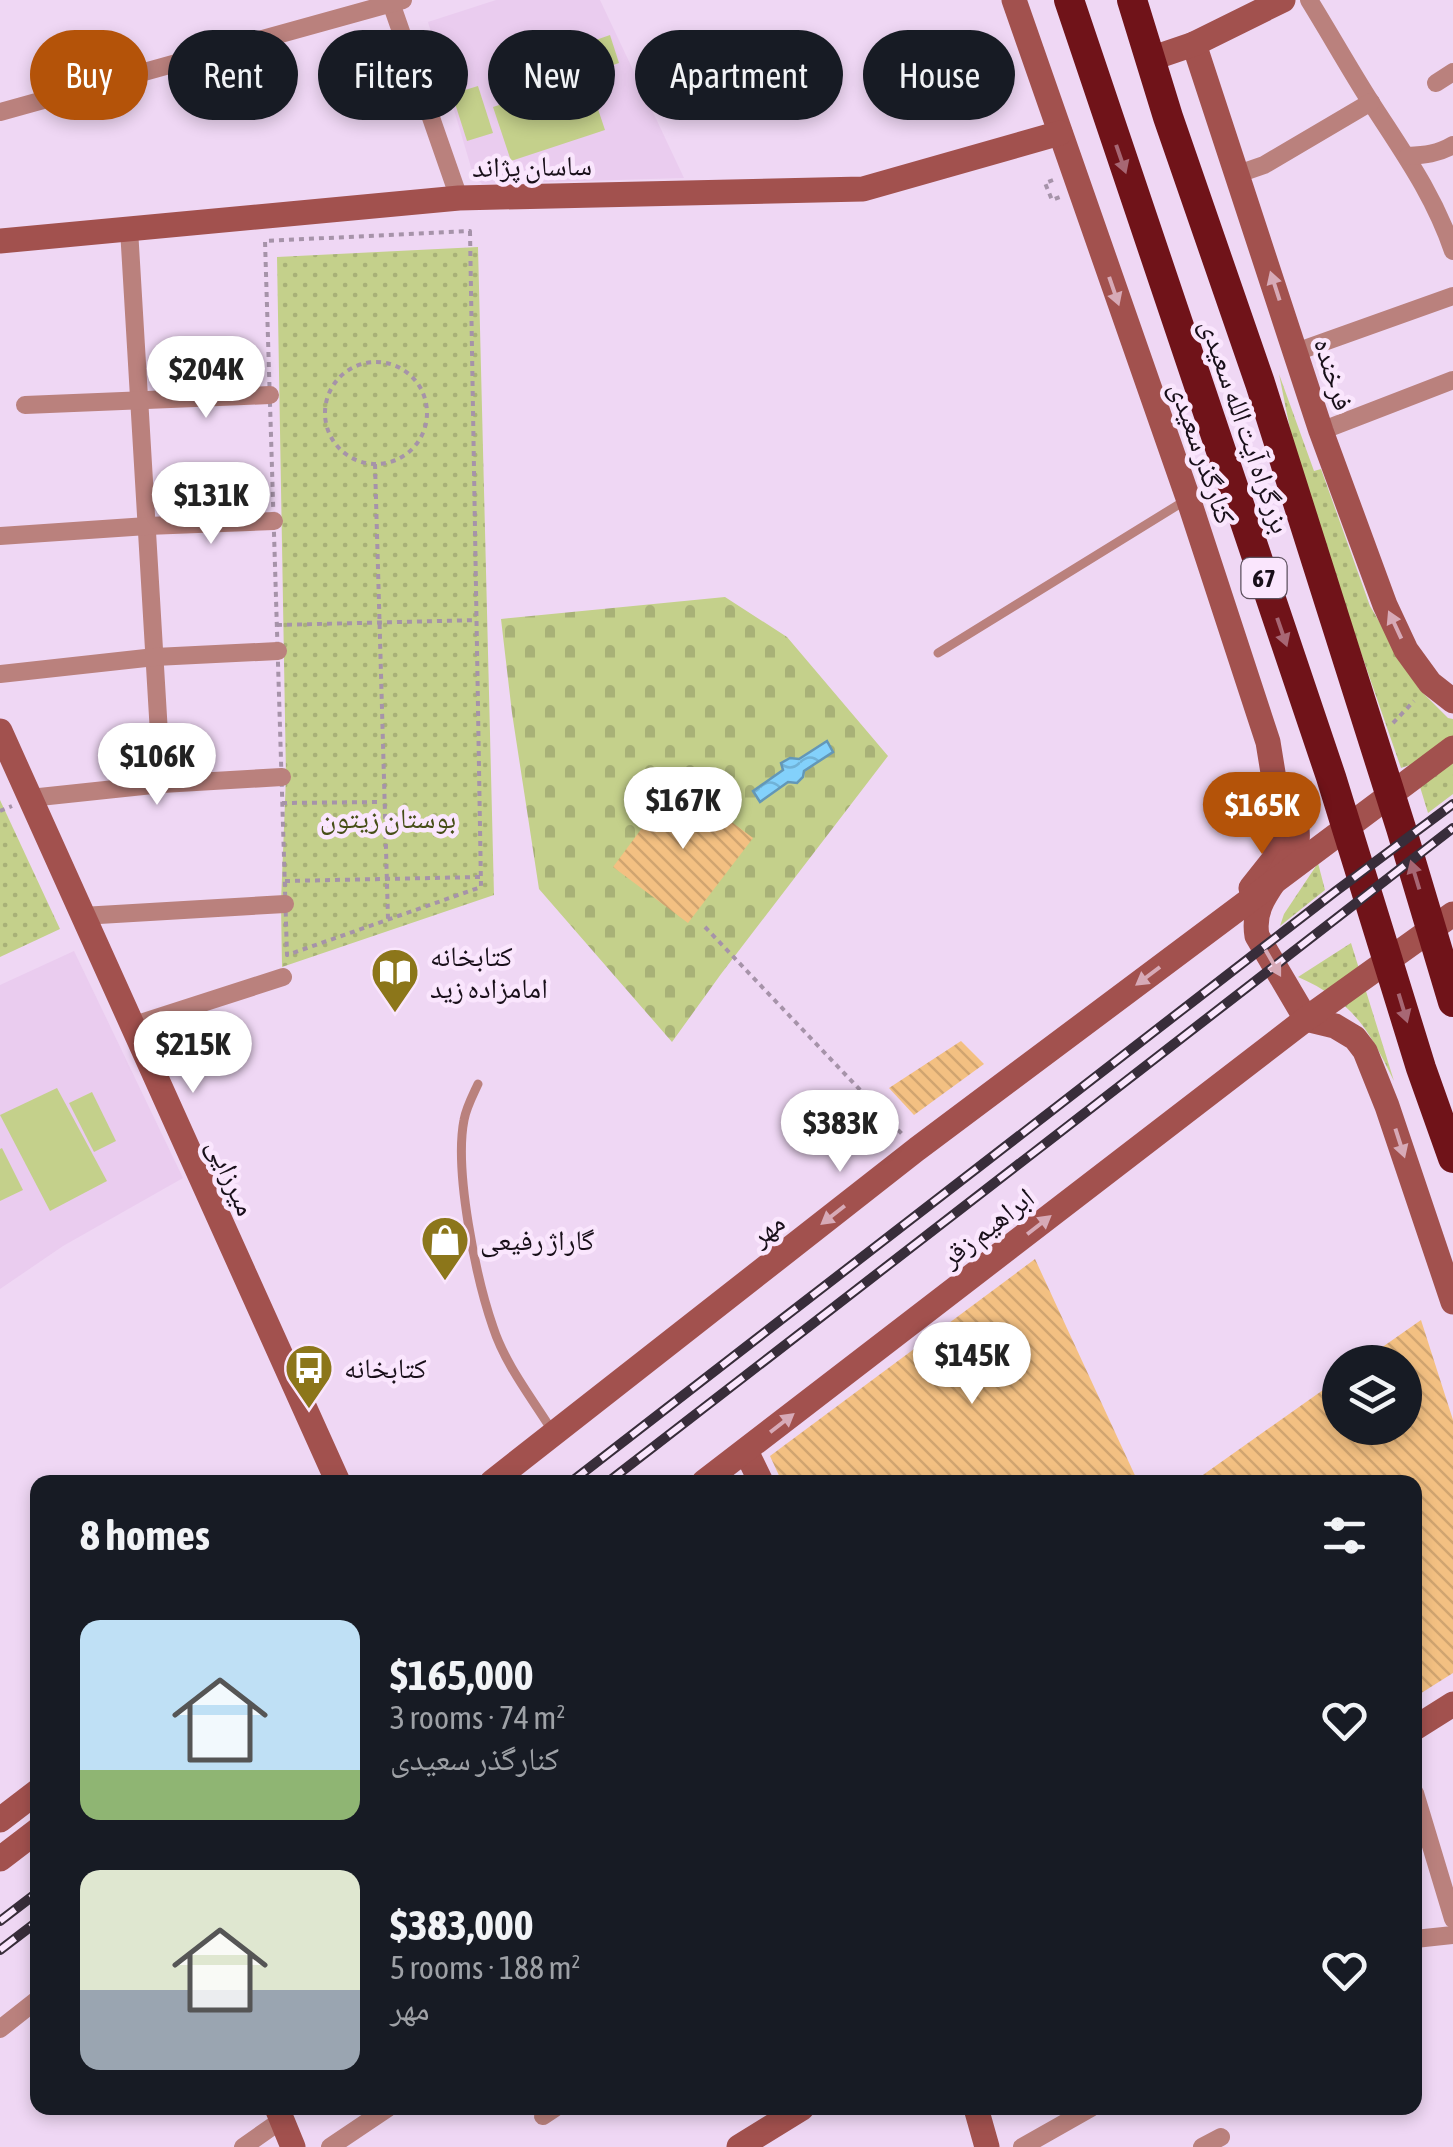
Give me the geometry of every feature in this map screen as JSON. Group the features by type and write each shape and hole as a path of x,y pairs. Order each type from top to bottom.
{"highway":[{"name":"بزرگراه آیت الله سعیدی","path":"1068,0 1325,758 1421,1068 1453,1158"},
{"name":"بزرگراه آیت الله سعیدی","path":"1132,0 1260,384 1453,1002"}],"main road":[{"name":"کنارگذر سعیدی","path":"1014,0 1188,498 1268,742 1281,822 1274,860 1226,918"},
{"path":"1150,59 1194,44 1283,0"},
{"name":"فرخنده","path":"1194,44 1320,432 1385,604 1406,650 1430,683 1453,701"},
{"name":"ساسان پژاند","path":"0,241 459,198 863,189 1060,133"},
{"name":"میرزایی","path":"0,731 335,1475"},
{"path":"1226,918 1453,748"},
{"path":"1276,783 1289,796 1297,843 1281,875 1259,904 1254,921 1257,936 1306,1019 1336,1026 1355,1038 1365,1051 1453,1302"},
{"name":"ابراهیم زقر","path":"713,1475 1306,1019 1453,914"},
{"name":"مهر","path":"501,1475 917,1149 1226,918"},
{"path":"322,1475 323,1450"},
{"path":"746,1451 758,1475"},
{"path":"1422,1724 1453,1704"},
{"path":"0,1820 30,1797"},
{"path":"0,1859 30,1836"},
{"path":"281,2115 293,2147"},
{"path":"738,2147 791,2115"},
{"path":"978,2115 988,2147"}],"street":[{"path":"1310,0 1408,156 1442,220 1453,251"},
{"path":"0,112 394,1 459,198"},
{"path":"1436,83 1453,72"},
{"path":"1238,174 1264,165 1371,102"},
{"path":"1408,156 1453,146"},
{"path":"129,229 162,784"},
{"path":"1296,352 1453,296"},
{"path":"1320,432 1453,380"},
{"path":"24,406 270,395"},
{"path":"0,536 274,522"},
{"path":"0,674 155,657 278,651"},
{"path":"30,798 282,777"},
{"path":"82,916 285,904"},
{"path":"131,1026 283,977"},
{"path":"1422,1816 1453,1919"},
{"path":"1422,1938 1453,1936"},
{"path":"0,2029 30,2005"},
{"path":"243,2147 278,2115"},
{"path":"330,2147 378,2115"},
{"path":"1022,2147 1079,2115"},
{"path":"1202,2147 1221,2137"}],"lane":[{"path":"938,653 1188,498"},
{"path":"478,1084 464,1117 460,1157 474,1253 493,1329 524,1388 555,1435"}],"path":[{"path":"1045,183 1052,200"},
{"path":"470,231 481,887 287,956 282,777 270,395 266,241 470,231"},
{"path":"376,362 398,366 416,381 426,402 426,424 416,445 398,459 376,464 353,459 335,445 325,424 325,402 335,381 354,366 376,362"},
{"path":"376,464 388,920"},
{"path":"277,625 477,620"},
{"path":"1400,711 1394,722 1430,683"},
{"path":"282,803 384,802"},
{"path":"285,882 481,877"},
{"path":"705,927 917,1149"}],"shaded area":[{"path":"496,0 600,0 614,30 488,30 488,120 615,120 615,32 635,74 635,120 657,120 684,178 482,184 473,174 457,120 468,120 468,30 430,30 428,22"},
{"path":"74,951 183,1178 63,1246 0,1289 0,985"}],"green space":[{"path":"478,86 493,133 467,141 460,120 468,120 468,89"},
{"path":"497,120 602,120 605,130 511,161"},
{"name":"بوستان زیتون","path":"478,247 494,895 282,967 286,776 277,257"},
{"path":"1279,374 1314,471 1321,469 1370,606 1419,689 1453,719 1453,794 1428,813 1413,764 1401,768 1299,474"},
{"path":"725,597 787,637 888,756 672,1042 539,889 501,619"},
{"path":"0,800 60,929 0,957"},
{"path":"1318,863 1325,890 1280,926 1284,914"},
{"path":"1351,943 1394,1081 1367,1032 1346,1007 1298,977"},
{"path":"57,1088 107,1181 50,1211 0,1115"},
{"path":"92,1092 116,1141 94,1152 69,1103"},
{"path":"0,1149 23,1190 0,1201"}],"water":[{"path":"827,741 833,752 804,771 797,783 788,782 760,802 753,791 783,770 781,763 799,759"}],"building":[{"path":"677,781 753,838 688,923 613,867"},
{"path":"961,1041 984,1064 914,1115 889,1088"},
{"path":"1035,1259 1135,1475 779,1475 770,1456"},
{"path":"1421,1320 1453,1420 1453,1673 1422,1693 1422,1475 1203,1475 1322,1391 1322,1445 1422,1445 1422,1345 1385,1345"}],"railway":[{"path":"580,1475 1453,804"},
{"path":"617,1475 1453,828"},
{"path":"0,1921 30,1898"},
{"path":"0,1950 30,1927"}],"place":[{"name":"کتابخانه امامزاده زید","path":"395,1014"},
{"name":"گاراژ رفیعی","path":"445,1282"},
{"name":"کتابخانه","path":"309,1410"}]}
